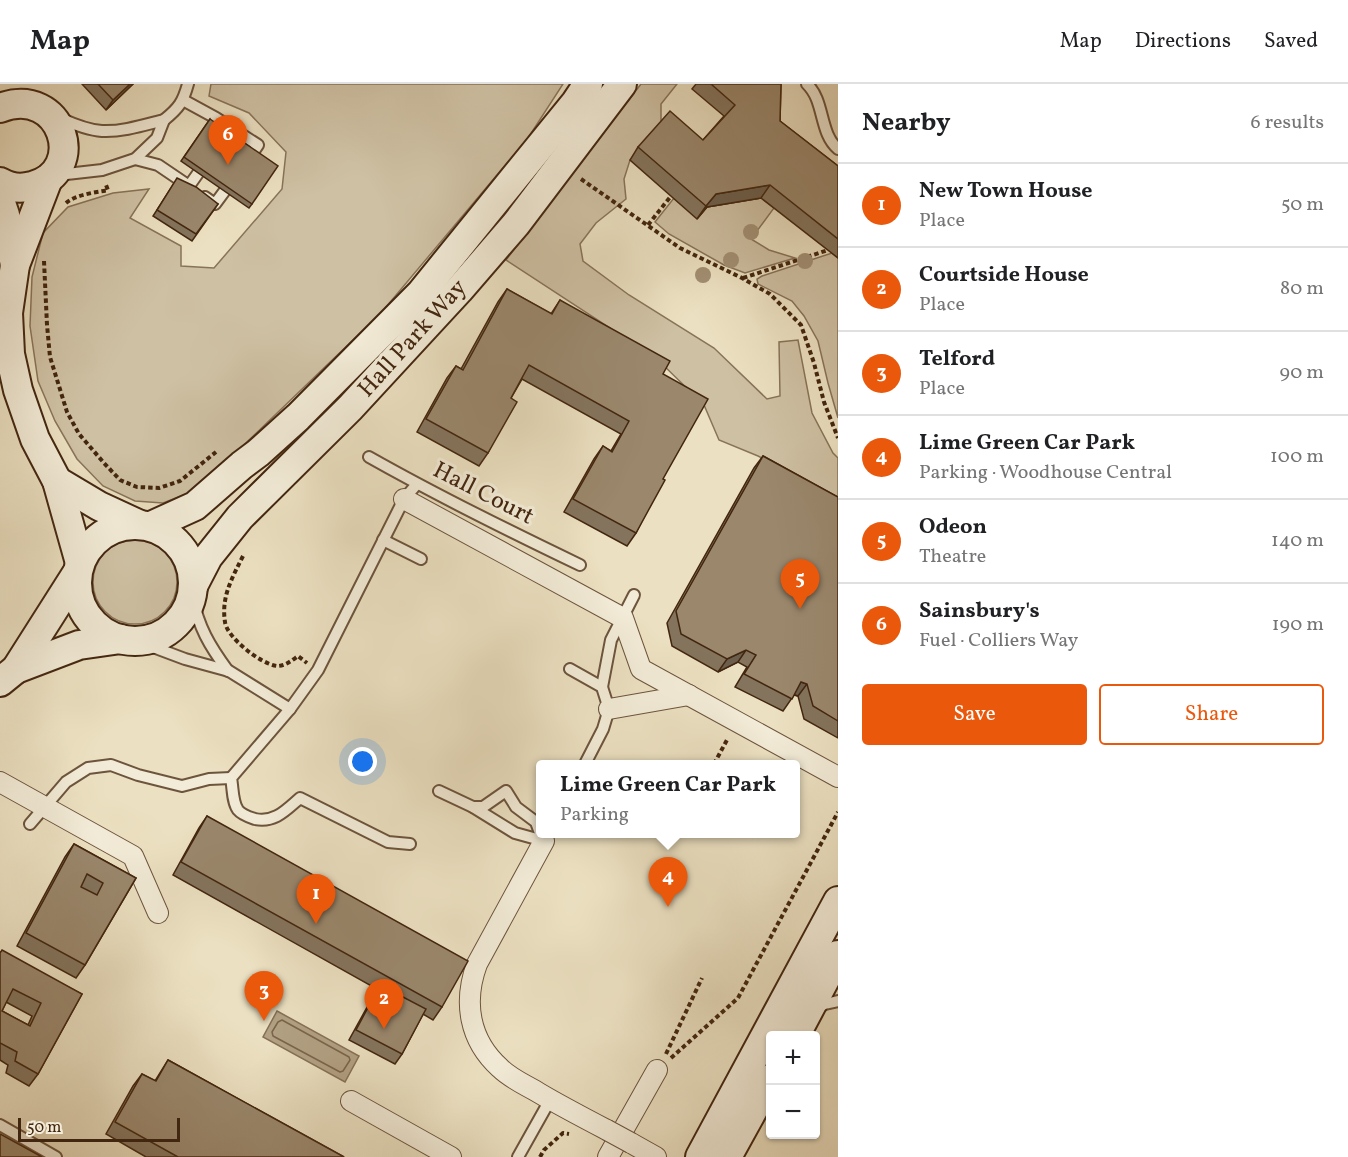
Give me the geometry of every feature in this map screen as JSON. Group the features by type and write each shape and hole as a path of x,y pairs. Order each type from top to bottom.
{"main road":[{"name":"Hall Park Way","path":"144,525 195,506 298,417 421,293 576,102 588,84"},
{"name":"Hall Park Way","path":"193,590 208,557 240,517 350,408 459,290 516,224 622,84"},
{"path":"0,108 10,104 38,101 58,123 62,134 63,156 50,177 15,265 4,303 10,354 18,390 36,440 57,480 78,568 77,591 82,607 92,622 105,633 129,640"},
{"path":"0,182 15,188 27,188 38,185 50,177"},
{"path":"0,200 15,265"},
{"path":"8,676 79,645 152,639 166,632 178,622 187,610 193,590 191,564 182,548 168,534 99,506 57,480"},
{"path":"8,676 78,568 88,547 102,534 119,526 144,525"},
{"path":"797,1031 809,1011 832,956 838,902"},
{"path":"700,1157 832,956"},
{"path":"727,1157 768,1085"}],"street":[{"path":"410,492 623,618 641,669 838,777"},
{"path":"609,709 689,695"},
{"path":"0,782 133,856 158,913"},
{"path":"541,838 472,978 469,1009 474,1030 483,1050 500,1069 514,1079 656,1157"},
{"path":"608,1157 657,1070"},
{"path":"351,1101 451,1157"}],"lane":[{"path":"38,101 79,127 101,131 121,130 164,120 176,111 183,100 188,84"},
{"path":"807,84 816,97 832,144 838,149"},
{"path":"135,159 158,165 215,204 258,146 183,100"},
{"path":"50,177 102,170 135,159 157,138 164,120"},
{"path":"224,137 231,128"},
{"path":"189,186 210,157"},
{"name":"Hall Court","path":"369,457 410,492 499,526 580,565"},
{"path":"30,824 66,782 88,768 111,765 138,775 182,786 209,779 231,778 290,709 318,670 383,540 410,492"},
{"path":"383,540 421,559"},
{"path":"193,590 196,613 211,648 229,671"},
{"path":"588,760 603,729 609,709 602,687 611,640 634,595"},
{"path":"129,640 229,671 290,709"},
{"path":"570,669 602,687"},
{"path":"231,778 238,810 247,817 264,821 282,814 300,798 388,842 410,844"},
{"path":"439,791 515,832 536,834"},
{"path":"472,807 483,807 506,791 516,807 536,822"},
{"path":"809,1011 838,1001"},
{"path":"518,1157 550,1100"},
{"path":"0,1125 56,1157"}],"path":[{"path":"561,165 680,248 770,294 801,325 838,437"},
{"path":"62,208 68,201 75,198 108,190 102,170"},
{"path":"648,225 670,196"},
{"path":"742,278 828,250"},
{"path":"44,254 50,357 67,412 80,434 104,463 120,480 137,487 159,488 180,481 216,452"},
{"path":"243,555 228,584 225,625 238,644 265,662 277,666 285,665 298,656 318,670"},
{"path":"717,760 737,722"},
{"path":"657,1070 738,998 838,812"},
{"path":"657,1070 702,978"},
{"path":"540,1157 562,1133 577,1136"}],"shaded area":[{"path":"211,84 563,84 528,138 381,313 223,465 189,493 163,503 135,501 103,486 77,459 55,421 38,381 30,326 32,277 43,233 68,207 113,193 149,189 130,218 181,246 181,266 214,268 282,189 286,152 249,113 209,96"},
{"path":"641,84 677,84 661,104 661,124 630,160 624,179 626,199 596,223 580,244 583,261 629,295 714,348 767,399 780,396 779,342 798,340 812,413 833,453 838,458 838,499 758,456 719,440 704,405 656,358 506,260"},
{"path":"674,198 697,218 707,207 761,198 774,208 751,239 769,250 795,258 745,273 724,265 669,234 655,222"},
{"path":"832,253 838,258 838,418 818,341 804,316 792,301 758,284 757,279"},
{"path":"127,540 143,540 159,547 170,558 177,574 174,598 165,612 143,624 127,624 111,617 100,606 93,590 93,574 100,558 111,547"}],"water":[{"path":"277,1011 359,1056 345,1082 263,1037"}],"building":[{"path":"98,84 130,84 113,100"},
{"path":"711,84 781,84 780,121 838,166 838,239 770,185 716,194 706,206 638,147 670,111 703,140 735,105"},
{"path":"210,119 278,166 252,204 184,157"},
{"path":"177,178 196,187 218,204 196,234 157,210"},
{"path":"507,289 552,314 560,300 670,361 663,374 708,399 636,533 573,499 603,446 612,452 629,421 529,365 511,398 517,402 488,453 426,419 456,366 463,370"},
{"path":"763,456 838,497 838,721 813,706 807,684 801,682 792,699 744,674 756,655 746,650 727,659 681,634 676,611"},
{"path":"207,816 468,961 442,1007 181,862"},
{"path":"74,844 136,878 85,965 26,933","holes":["87,874 103,883 97,895 81,887"]},
{"path":"2,950 82,994 38,1074 15,1061 17,1052 0,1043 0,953","holes":["13,989 41,1003 30,1026 2,1011"]},
{"path":"380,985 426,1009 402,1054 356,1030"},
{"path":"168,1060 344,1157 178,1157 115,1122 142,1074 156,1081"},
{"path":"0,1134 42,1157 0,1157"}],"place":[{"name":"Sainsbury's","path":"228,165"},
{"name":"Odeon","path":"800,609"},
{"name":"Lime Green Car Park","path":"668,907"},
{"name":"New Town House","path":"316,924"},
{"name":"Telford","path":"264,1021"},
{"name":"Courtside House","path":"384,1029"}]}
